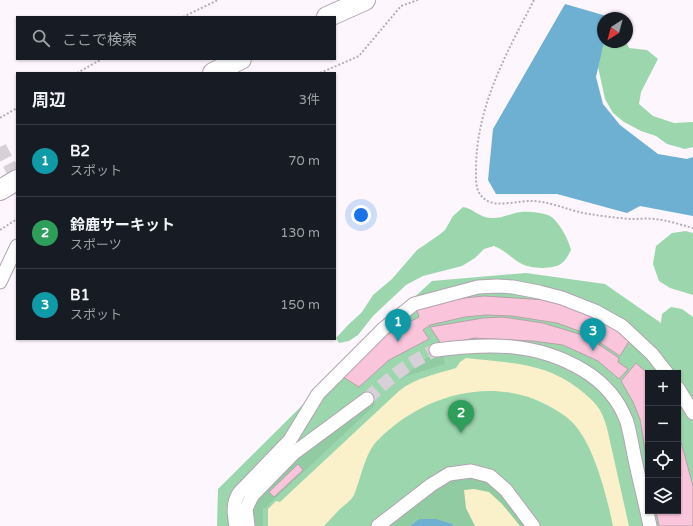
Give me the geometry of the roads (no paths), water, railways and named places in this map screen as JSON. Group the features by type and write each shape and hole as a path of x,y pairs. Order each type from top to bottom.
{"highway":[{"path":"329,16 365,0"},
{"path":"215,72 239,60"},
{"path":"0,176 16,168"},
{"path":"0,190 16,181"}],"street":[{"path":"0,282 16,248"},
{"path":"236,526 233,507 239,493 290,440 318,394 383,329 414,304 478,287 513,287 547,294 595,311 622,326 652,354 665,370"},
{"path":"436,350 490,346 535,350 553,355 571,363 600,382 615,400 627,422 650,526"},
{"path":"681,393 693,413"},
{"path":"248,526 246,509 252,496 294,453 367,399"},
{"path":"378,526 431,485 449,474 471,472 490,476 506,490 533,526"}],"water":[{"path":"565,4 597,13 597,48 603,48 596,77 603,104 620,125 658,154 687,159 693,157 693,216 640,206 627,213 557,194 496,194 488,180 493,129"},
{"path":"420,519 436,519 452,524 453,526 410,526"}],"tunnel":[{"path":"0,147 16,177"},
{"path":"367,399 399,372 436,350"}],"place":[{"name":"B2","path":"398,342"},
{"name":"B1","path":"593,351"},
{"name":"鈴鹿サーキット","path":"461,433"}]}
